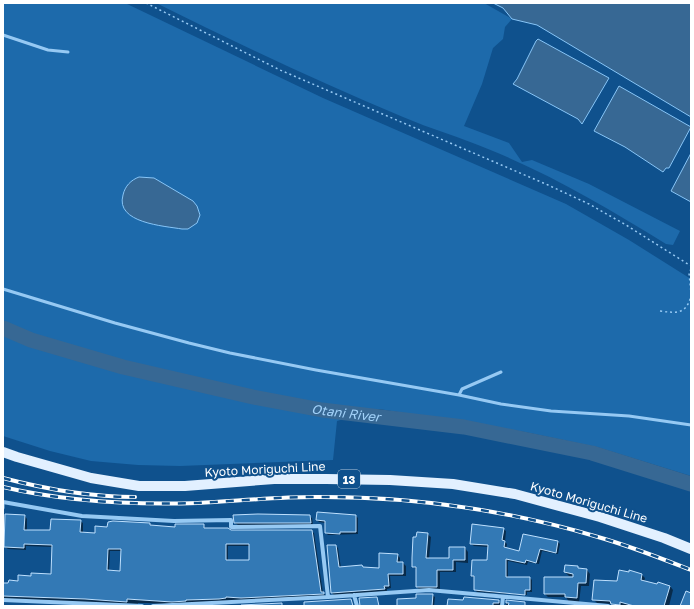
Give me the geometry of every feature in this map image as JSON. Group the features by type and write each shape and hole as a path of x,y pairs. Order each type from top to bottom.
{"main road":[{"name":"Kyoto Moriguchi Line","path":"3,452 92,478 140,486 185,486 274,479 390,480 453,484 515,494 600,517 664,538 691,549"}],"street":[{"path":"3,502 82,516 174,521 231,520 231,527 320,526 328,597"},
{"path":"153,606 429,590 608,606"},
{"path":"354,595 357,606"},
{"path":"502,606 503,597"},
{"path":"6,606 5,600 142,606"}],"lane":[{"path":"3,35 48,50 68,52"},
{"path":"3,289 115,323 230,353 501,404 551,411 629,416 691,425"},
{"path":"459,395 462,389 500,372"},
{"path":"3,502 3,508"}],"path":[{"path":"146,3 280,70 589,204 626,225 691,266"},
{"path":"691,269 689,273 691,293"},
{"path":"660,311 678,313 685,309 690,302 691,296"}],"shaded area":[{"path":"3,3 125,3 323,98 566,204 629,240 691,279 691,476 597,447 525,432 379,409 337,421 333,460 180,466 138,465 91,461 50,451 3,436"},
{"path":"156,3 484,3 512,19 505,27 503,39 493,48 482,84 464,126 509,143 522,162 532,160 589,184 680,231 673,245 666,244 601,205 512,159 414,121 340,90"},
{"path":"493,3 691,3 691,117 537,25 512,19 503,8"},
{"path":"538,39 609,78 582,124 578,119 513,84"},
{"path":"619,86 691,127 669,168 666,168 663,172 625,147 594,131"},
{"path":"691,153 691,202 671,191"},
{"path":"139,177 154,178 193,201 197,206 200,215 197,223 188,229 182,229 143,221 126,212 122,204 125,189 133,180"}],"building":[{"path":"317,512 356,515 356,532 340,532 340,534 325,533 325,521 316,520"},
{"path":"5,514 25,515 24,530 50,530 51,519 81,520 80,532 95,533 95,526 107,527 108,522 113,521 150,523 150,525 175,527 175,524 204,524 204,528 228,528 231,530 312,530 321,592 324,592 324,594 241,598 226,597 219,599 172,602 127,599 127,602 3,596 3,583 8,583 9,580 18,581 18,575 31,576 31,573 51,574 52,545 24,544 24,548 4,547","holes":["226,544 249,544 249,560 226,560","108,549 121,549 120,571 107,570"]},
{"path":"233,515 310,515 311,523 234,523"},
{"path":"472,524 504,528 502,540 505,541 504,547 519,551 523,534 558,541 556,553 540,549 536,563 526,560 525,563 506,559 506,577 530,577 530,590 525,590 525,595 474,590 474,576 471,576 472,560 487,560 488,545 470,544"},
{"path":"417,532 428,533 426,558 449,558 449,547 465,547 465,560 453,560 453,570 437,570 437,587 416,587 416,567 412,567 412,558 413,537 416,537"},
{"path":"327,545 336,545 339,567 362,565 363,567 379,568 379,553 398,554 397,562 403,562 403,574 388,574 389,586 384,586 385,589 331,593"},
{"path":"565,565 578,566 578,568 587,569 586,583 578,583 577,598 565,597 565,594 544,594 544,577 573,577 573,574 564,572"},
{"path":"619,570 629,572 629,570 642,574 641,580 657,584 658,582 670,586 664,606 634,606 620,602 620,605 611,604 610,601 592,600 594,580 617,581"},
{"path":"686,591 691,593 691,606 680,606"},
{"path":"416,594 433,594 432,606 397,606 397,599 416,598"},
{"path":"377,597 379,606 360,606 359,598"},
{"path":"464,597 499,600 499,603 493,603 493,606 447,606 448,599 463,600"},
{"path":"351,599 353,606 304,606 304,602"},
{"path":"506,600 525,602 525,606 508,606 509,603 506,603"},
{"path":"282,603 282,606 241,606 241,605"}],"waterway":[{"name":"Otani River","path":"3,328 31,340 123,367 253,397 322,410 464,427 592,453 691,484"}],"railway":[{"path":"3,478 68,492 102,496 135,497"},
{"path":"3,487 51,496 125,503 198,503 271,498 350,497 458,506 564,527 622,544 691,570"}]}
